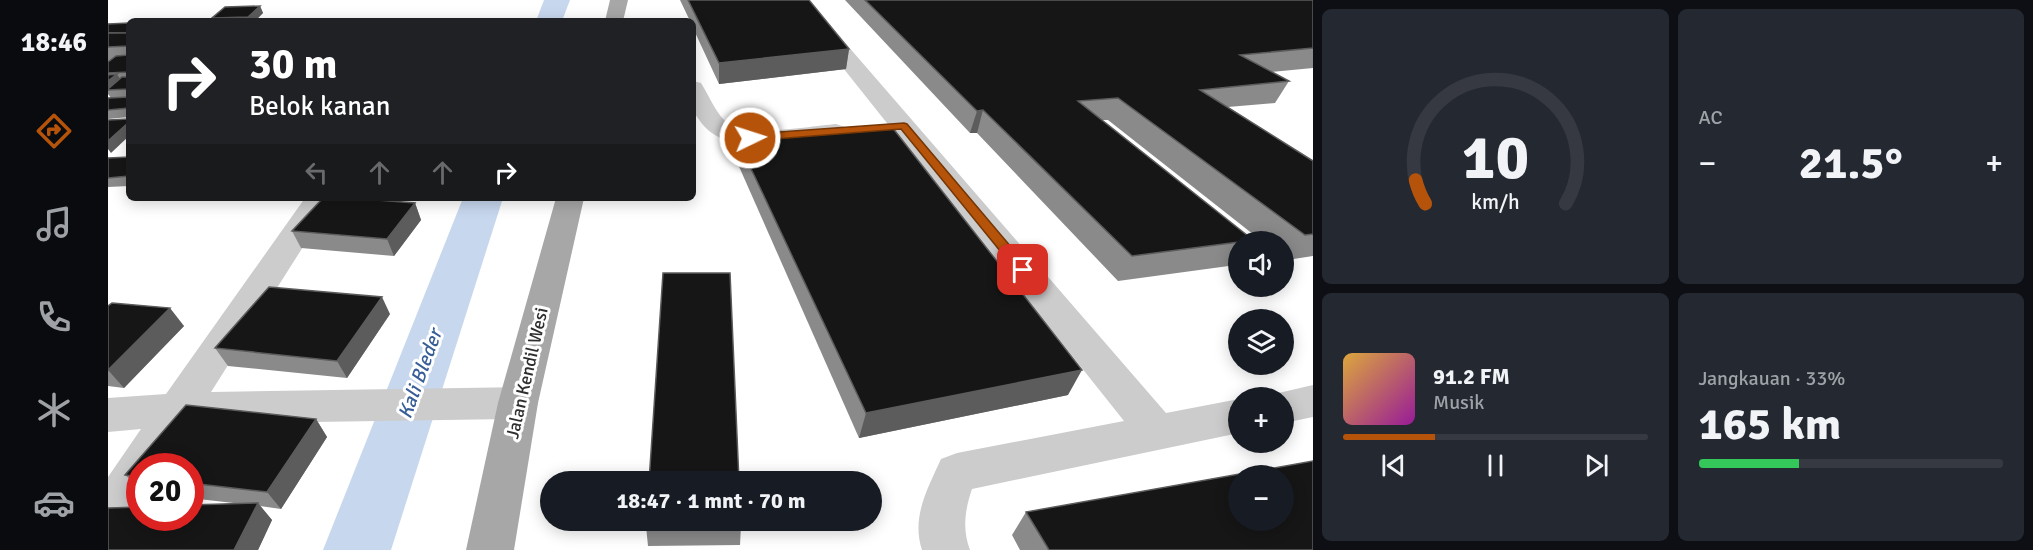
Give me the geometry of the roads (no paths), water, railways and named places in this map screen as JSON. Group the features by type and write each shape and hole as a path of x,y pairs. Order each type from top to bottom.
{"main road":[{"path":"615,18 619,0"},
{"name":"Jalan Kendil Wesi","path":"490,550 518,403 569,201"}],"street":[{"path":"798,0 880,128 1158,433"},
{"path":"696,93 714,122 726,133 750,138 880,128"},
{"path":"150,453 318,201"},
{"path":"1294,405 1313,401"},
{"path":"108,415 180,409 363,403 518,403"},
{"path":"946,550 940,535 945,499 957,473 1228,418"},
{"path":"108,514 126,488"}],"waterway":[{"name":"Kali Bleder","path":"550,18 557,0"},
{"name":"Kali Bleder","path":"357,550 482,201"}]}
